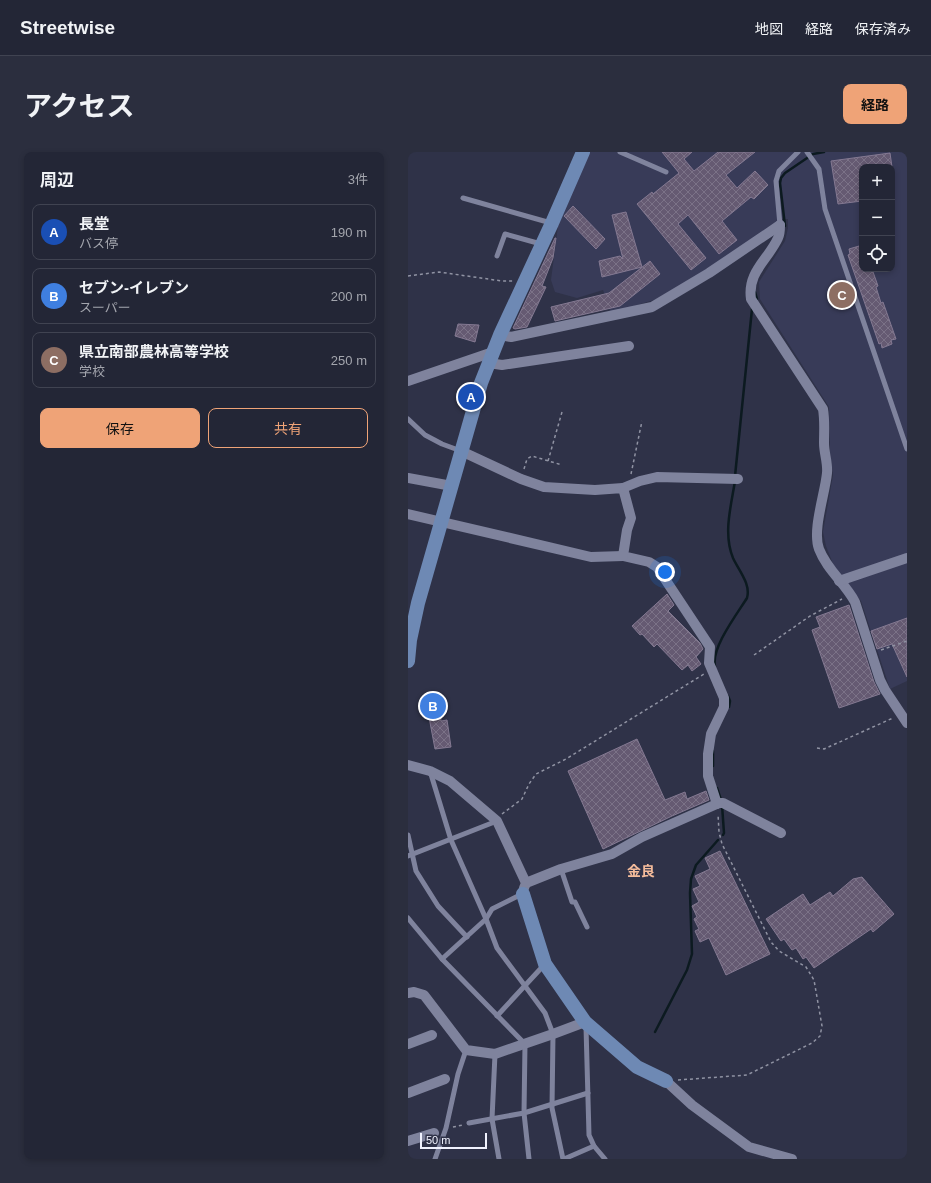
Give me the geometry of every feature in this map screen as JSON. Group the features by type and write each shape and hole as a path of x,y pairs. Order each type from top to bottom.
{"street":[{"path":"408,661 410,640 418,603 461,451 491,358 583,152"},
{"path":"500,335 511,337 652,307 709,273 780,225"},
{"path":"780,225 779,236 752,278 750,290 751,299 823,409 825,421 824,443 827,472 817,532 819,548 826,563 851,594 855,602 880,680 904,719"},
{"path":"408,381 491,358 502,365 629,346"},
{"path":"461,451 521,479 544,487 595,490 625,488 640,481 657,477 734,479"},
{"path":"408,478 452,486"},
{"path":"623,556 627,530 631,518 625,488"},
{"path":"408,514 591,557 623,556 649,562 657,567 710,647 709,664 724,698 724,707 711,734 708,754 708,776 720,804 781,833"},
{"path":"839,581 907,558"},
{"path":"408,765 430,772 450,781 496,820 524,888 545,964 585,1022 637,1067 666,1080 692,1105 749,1147 792,1159"},
{"path":"524,888 562,869 612,854 642,837 720,804"},
{"path":"408,993 414,992 424,996 466,1050 495,1054 585,1022"},
{"path":"408,1044 432,1035"},
{"path":"408,1093 445,1079"},
{"path":"408,1142 434,1133"}],"lane":[{"path":"620,152 666,172"},
{"path":"780,225 776,181 779,171 798,152"},
{"path":"808,152 819,168 825,209 907,448"},
{"path":"463,198 552,224"},
{"path":"497,256 505,234 543,244"},
{"path":"408,419 425,435 442,444 461,451"},
{"path":"430,772 450,840 486,919 497,948 545,1013 553,1034 552,1104 564,1159 594,1146"},
{"path":"410,855 496,820"},
{"path":"408,835 410,855 416,870 438,906 467,937"},
{"path":"562,869 572,902 575,902 587,927"},
{"path":"442,959 486,919 492,910 524,888"},
{"path":"408,918 442,959 525,1044 524,1113 529,1159"},
{"path":"497,1016 545,964"},
{"path":"585,1022 589,1136 594,1146 605,1159"},
{"path":"435,1159 446,1128 458,1074 466,1050"},
{"path":"495,1054 492,1119 499,1159"},
{"path":"469,1123 524,1113 588,1093"}],"path":[{"path":"408,276 439,272 502,281 525,282"},
{"path":"548,461 562,412"},
{"path":"625,488 633,467 642,421"},
{"path":"521,479 527,459 532,456 562,465"},
{"path":"754,655 810,616 851,594"},
{"path":"872,654 907,641"},
{"path":"496,820 522,799 529,784 536,774 566,759 711,669"},
{"path":"817,748 824,749 904,719"},
{"path":"666,1080 747,1075 812,1043 820,1036 822,1026 814,980 806,968 779,951 771,942 722,844 719,832 720,804"}],"shaded area":[{"path":"588,152 907,152 907,681 890,689 861,601 835,569 826,546 823,532 833,475 830,453 829,407 760,299 759,282 785,241 788,228 788,219 782,219 710,269 657,299 611,313 603,290 577,298 555,292 551,280 558,226"}],"building":[{"path":"662,152 692,152 684,159 694,171 718,152 755,152 726,175 737,188 755,171 768,185 754,199 751,197 722,221 737,240 719,254 688,215 678,224 706,258 691,270 637,204 652,192 653,194 679,173"},
{"path":"890,153 892,164 859,164 859,201 838,204 831,161"},
{"path":"573,206 605,239 596,249 564,216"},
{"path":"626,212 642,267 602,277 599,261 620,256 623,259 612,215"},
{"path":"555,238 553,258 542,286 546,287 527,327 515,329 513,328"},
{"path":"859,246 859,272 873,272 878,286 876,287 881,303 883,302 896,339 891,340 892,344 882,348 881,343 879,344 848,255 850,254 849,249"},
{"path":"650,261 660,274 620,306 555,321 551,307 609,293"},
{"path":"458,324 479,325 475,342 455,336"},
{"path":"667,594 674,605 668,611 700,643 703,649 696,657 701,664 692,671 688,665 682,670 657,644 654,647 632,626"},
{"path":"849,605 874,682 880,694 839,708 812,630 820,627 816,617"},
{"path":"907,618 907,677 892,644 877,649 871,631"},
{"path":"438,694 441,721 447,720 451,747 435,749 425,696"},
{"path":"637,739 665,800 685,792 687,799 706,791 709,800 603,849 568,771"},
{"path":"720,851 770,954 726,975 709,938 700,942 695,931 699,929 694,919 697,917 692,906 699,902 693,889 700,886 695,876 710,869 705,858"},
{"path":"862,877 894,914 873,932 871,929 814,968 806,957 803,959 796,948 792,950 784,939 781,941 766,919 803,894 810,905 830,892 833,896 853,879"}],"waterway":[{"path":"785,226 780,183 781,178 785,173 813,154 824,152"},
{"path":"755,292 757,299"},
{"path":"735,476 752,309"},
{"path":"715,666 717,650 721,641 731,622 747,598 748,593 744,578 733,558 730,549 728,530 735,481"},
{"path":"728,696 730,701 729,707"},
{"path":"713,751 713,766"},
{"path":"717,788 721,800"},
{"path":"722,805 723,835"},
{"path":"655,1032 687,970 692,954 691,879 696,865 718,840"}],"place":[{"name":"県立南部農林高等学校","path":"842,295"},
{"name":"長堂","path":"471,397"},
{"name":"セブン-イレブン","path":"433,706"}],"district":[{"name":"金良","path":"641,871"}]}
